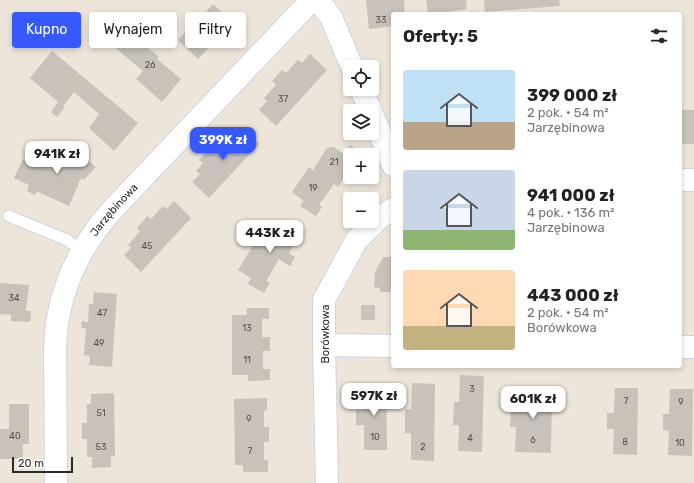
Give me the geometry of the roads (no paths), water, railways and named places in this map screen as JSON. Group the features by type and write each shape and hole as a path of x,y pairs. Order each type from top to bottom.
{"street":[{"name":"Jarzębinowa","path":"56,483 55,346 57,323 62,299 70,276 82,251 98,227 112,210 313,0"},
{"path":"318,0 331,16 349,60"},
{"path":"379,131 391,159"},
{"path":"682,180 694,180"},
{"name":"Borówkowa","path":"327,483 324,300 356,241 380,218 391,210"},
{"path":"324,345 391,346"},
{"path":"682,347 694,347"}],"lane":[{"path":"9,216 67,240 82,251"}]}
